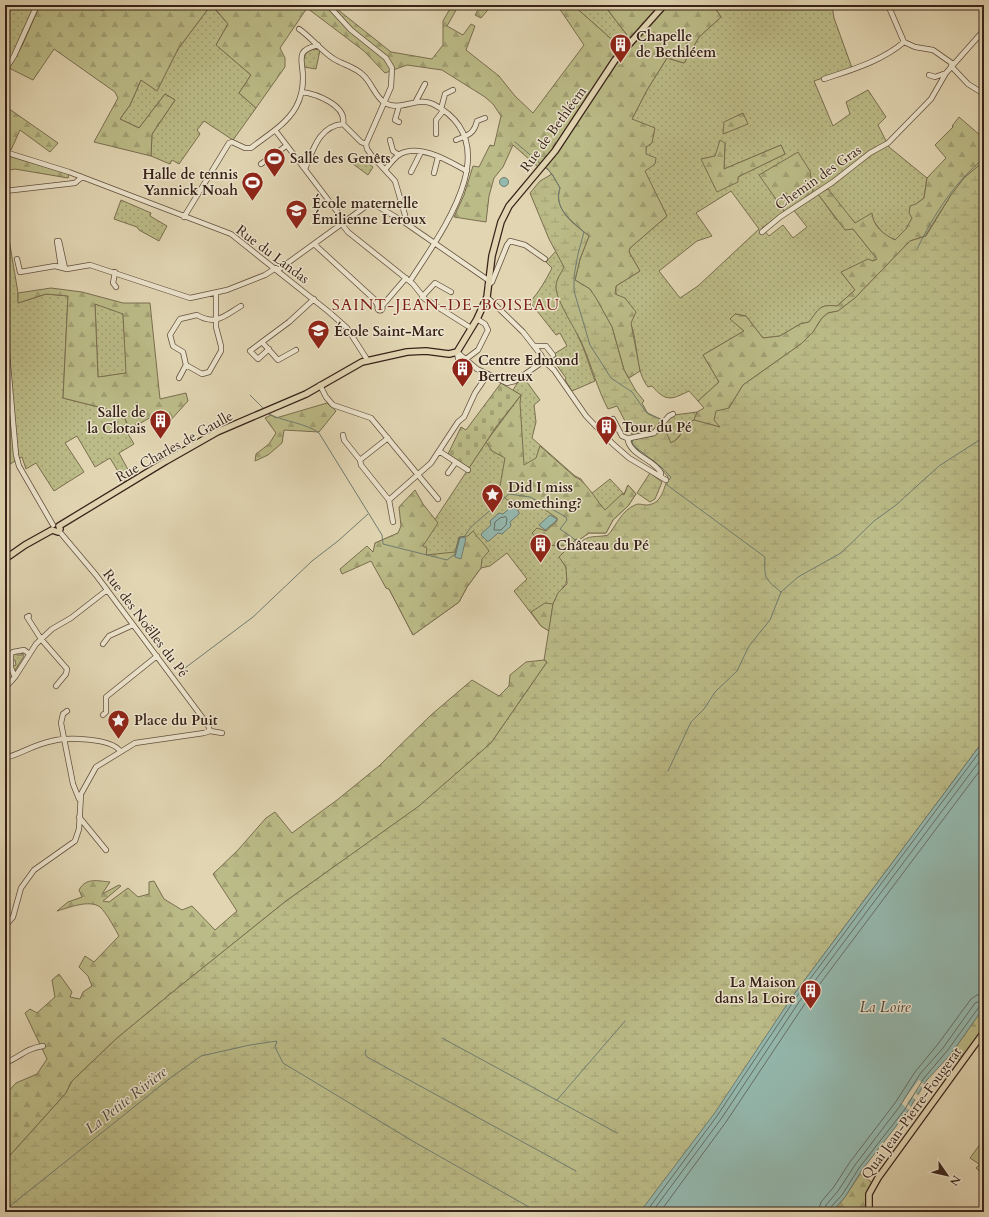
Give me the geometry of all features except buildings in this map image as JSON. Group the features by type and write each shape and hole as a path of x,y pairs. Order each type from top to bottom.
{"main road":[{"name":"Rue de Bethléem","path":"457,352 477,319 487,296 488,282 498,235 509,206 555,151 619,56 664,5"},
{"name":"Rue Charles de Gaulle","path":"5,559 25,545 56,528 166,461 218,432 302,396 320,385 368,361 407,352 442,354 457,352"},
{"name":"Quai Jean-Pierre-Fougerat","path":"869,1212 868,1200 874,1184 984,1032"}],"street":[{"path":"5,70 17,51 37,5"},
{"path":"328,5 351,30 373,46 390,65 392,82 366,144 367,149 372,156 395,181 403,208 402,221"},
{"path":"888,5 904,42 916,47 933,50 952,65 968,84 984,94"},
{"path":"299,29 334,58 361,73 384,102 390,105 399,106 416,101 431,103 442,110 459,126 466,136 468,154 467,171 461,190 435,243 408,280 380,306 314,244"},
{"name":"Chemin des Gras","path":"762,232 780,217 888,143 931,99 952,65 984,30"},
{"path":"824,79 870,61 889,52 904,42"},
{"path":"184,217 232,142 245,148 251,148 275,130 291,115 302,92 302,54 309,47 318,45"},
{"path":"928,75 935,76 946,73"},
{"path":"416,101 425,84"},
{"path":"436,134 436,120 442,110 445,94 453,90"},
{"path":"302,92 319,95 333,104 343,118 343,124"},
{"path":"399,106 395,120 399,122"},
{"path":"456,140 473,132 479,119 485,118"},
{"path":"343,124 366,144"},
{"path":"305,169 314,145 321,135 329,128 343,124"},
{"path":"275,130 339,214 342,219 341,224"},
{"path":"390,140 393,151 399,156"},
{"path":"261,164 286,146"},
{"path":"385,170 399,156 412,151 438,157 467,171"},
{"name":"Rue du Landas","path":"5,152 140,198 184,217 211,225 231,234 314,299 346,328 368,361"},
{"path":"411,172 421,152"},
{"path":"434,174 438,157"},
{"path":"5,192 75,183 82,177"},
{"path":"17,259 20,272 56,266 63,268 76,268 90,265 190,298 216,294 253,281 277,269 369,204 374,204 435,243 488,282 492,282 510,241 525,245 545,259"},
{"path":"341,224 408,280 422,297 472,328"},
{"path":"438,227 443,228"},
{"path":"57,241 60,241 63,268 57,241"},
{"path":"115,272 113,283 116,287"},
{"path":"422,297 435,283 451,292"},
{"path":"186,365 202,374 209,372 221,351 216,320 216,294"},
{"path":"487,296 523,332 544,361 554,370 586,416 613,444 629,458 666,480"},
{"path":"269,349 258,359 250,351 261,341 262,342 289,322 314,299"},
{"path":"179,378 186,365 183,352 173,346 170,335 180,319 197,315 205,320 216,320 241,306"},
{"path":"466,359 478,350 488,330 485,324 477,319"},
{"name":"Rue des Noëlles du Pé","path":"5,331 16,455 19,466 56,528 65,535 134,625 208,725 210,731"},
{"path":"262,342 278,360 296,350"},
{"path":"534,346 546,346 553,355"},
{"path":"457,352 472,365 502,382 510,383 544,361"},
{"path":"457,352 461,378"},
{"path":"389,500 419,475 430,463 458,422 464,416 475,393 488,374"},
{"path":"320,385 326,397 334,405 371,418 438,499"},
{"path":"613,419 622,436 629,439 654,433 669,416 673,414"},
{"path":"343,435 344,440 360,460 361,465 389,500 393,522"},
{"path":"360,460 388,438"},
{"path":"629,439 629,444 633,449 660,470 661,476"},
{"path":"439,451 468,470"},
{"path":"448,473 456,462"},
{"path":"5,688 15,677 28,653 41,639 107,590"},
{"path":"29,616 27,618 41,639 67,669 66,674 56,686"},
{"path":"103,644 109,636 134,625"},
{"path":"15,677 12,674 10,654 24,650 28,653"},
{"path":"103,715 106,712 106,697 157,656"},
{"path":"67,711 62,714 61,723 73,784 79,799"},
{"path":"5,926 13,917 21,888 34,870 74,841 79,830 79,799 86,781 100,764 135,743 204,734 210,731 222,732"},
{"path":"5,758 44,743 64,740 99,741 115,746 120,751"},
{"path":"79,817 106,850"},
{"path":"5,1063 13,1060 31,1048 43,1046"}],"green space":[{"path":"5,5 40,5 22,46 5,74"},
{"path":"40,5 98,5 102,11 116,5 211,5 178,49 157,91 141,80 130,105 120,119 139,128 165,94 175,100 152,134 151,156 94,142 118,98 115,92 54,49 33,80 9,68 22,46"},
{"path":"211,5 228,24 216,45 251,75 239,93 256,108 233,140 204,121 197,130 200,134 179,164 172,160 170,164 151,156 152,134 175,100 165,94 139,128 120,119 130,105 141,80 157,90 178,49"},
{"path":"212,5 332,5 391,52 432,59 443,45 443,21 452,5 459,5 447,26 463,35 471,24 475,26 466,50 499,76 515,96 533,113 584,45 557,5 573,5 618,45 627,35 604,5 713,5 721,17 699,37 684,63 667,58 647,90 632,119 655,128 652,143 646,147 646,154 656,158 655,164 645,171 667,216 630,248 629,252 640,271 616,286 615,294 625,298 636,312 631,323 640,371 629,378 624,370 612,327 590,289 575,280 580,259 589,236 562,211 558,202 554,181 547,168 538,167 513,145 503,167 494,178 489,196 486,222 454,217 464,195 473,166 479,167 490,145 494,146 501,116 493,104 485,97 442,70 407,65 385,73 364,51 307,8 280,48 285,58 285,67 256,108 239,93 251,75 216,45 228,24"},
{"path":"481,5 492,5 481,18 475,15"},
{"path":"573,5 604,5 627,35 618,45"},
{"path":"713,5 832,5 834,18 852,68 814,81 833,126 850,114 846,102 868,90 886,117 878,125 889,147 927,178 924,198 916,204 913,218 906,229 895,240 884,235 873,220 855,223 848,215 818,194 836,219 853,229 877,259 841,272 855,290 837,306 826,306 820,308 809,322 800,324 780,336 763,338 746,316 735,314 731,319 744,331 703,355 719,382 698,401 689,391 673,398 669,398 661,395 652,386 648,387 641,372 633,330 628,317 618,300 616,286 640,271 629,252 630,248 667,216 644,171 646,147 652,143 632,119 647,90 667,58 684,63 699,37 721,17","holes":["725,143 724,169 781,145 785,154 737,177 702,159 715,156","792,157 792,208 807,227 793,238 783,225 769,236 762,228 785,212 760,175","731,191 759,229 698,286 680,298 659,271 697,241 712,236 696,213"]},
{"path":"313,49 320,50 316,69 304,67 303,61 306,53"},
{"path":"5,106 58,143 50,152 20,130 11,150 5,148"},
{"path":"743,113 748,124 723,134 724,122"},
{"path":"959,117 981,136 984,132 984,161 951,195 925,236 910,241 855,298 838,311 828,313 822,318 813,332 801,344 743,385 729,408 720,427 694,420 697,412 704,408 698,401 719,382 703,355 744,331 730,319 735,314 746,316 763,338 780,336 800,324 809,322 820,308 826,306 837,306 855,290 841,272 868,259 873,261 877,259 853,229 845,230 818,194 828,189 855,223 872,213 874,222 879,229 895,240 906,229 912,218 909,213 910,206 916,204 924,198 927,178 946,158 935,145 953,127 952,126"},
{"path":"720,140 725,143 724,169 781,145 785,154 738,177 738,182 717,192 701,159 715,156"},
{"path":"798,152 810,171 813,192 785,212 759,175"},
{"path":"5,155 69,174 68,178 15,169 5,171"},
{"path":"360,157 373,167 368,175 353,164"},
{"path":"984,161 984,740 792,997 721,1116 641,1212 5,1212 5,1161 66,1093 72,1081 116,1039 169,995 286,901 419,806 491,743 547,662 544,660 553,604 558,593 567,584 566,567 559,557 574,542 580,543 589,537 608,535 630,507 636,504 652,504 662,495 668,477 632,444 631,440 653,436 660,431 665,430 671,443 679,437 682,427 694,420 720,427 714,420 716,411 729,408 743,385 801,344 813,332 822,318 828,313 838,311 855,298 910,241 926,236 951,195 964,178"},
{"path":"552,174 560,188 559,203 562,210 571,221 589,236 580,259 575,280 590,289 612,327 624,370 636,391 644,401 642,403 648,414 663,420 653,432 633,436 617,406 608,409 583,346 559,300 556,284 564,267 549,239 530,193 540,181"},
{"path":"121,200 151,213 150,216 167,226 159,241 139,230 137,227 114,219"},
{"path":"9,239 18,293 18,303 46,294 68,296 63,398 122,413 130,429 127,432 134,444 119,453 133,479 125,483 110,458 95,467 77,436 65,443 84,472 54,491 36,463 26,469 22,457 5,467 5,240"},
{"path":"556,251 565,267 557,281 556,288 583,347 595,381 572,391 565,380 566,378 553,360 554,354 567,346 560,333 556,335 530,302 542,286 552,268 546,262"},
{"path":"51,288 82,292 123,303 150,303 160,399 186,393 188,401 169,422 158,427 153,416 130,429 122,413 63,398 68,296 46,294 18,303 18,293","holes":["95,304 123,314 126,373 98,377"]},
{"path":"95,303 123,313 127,373 98,378"},
{"path":"524,378 540,400 534,405 536,422 532,438 575,476 581,479 591,494 610,479 624,494 628,485 636,494 628,506 613,520 606,533 589,533 579,540 576,539 560,557 565,566 567,579 566,584 553,605 549,631 541,626 514,591 527,579 507,553 490,566 481,568 467,587 459,602 413,635 389,589 386,588 375,543 408,529 424,536 496,427 521,395 513,390 518,382"},
{"path":"501,383 521,395 496,427 469,468 448,454 461,427 466,430"},
{"path":"521,395 520,403 524,465 536,458 540,446 575,477 583,482 605,510 622,494 624,495 628,485 636,494 628,506 613,520 606,533 589,533 579,540 576,539 568,549 563,545 554,546 546,544 532,533 537,528 546,531 557,521 557,518 538,505 507,500 499,491 505,458 492,451 486,442"},
{"path":"327,403 336,411 319,432 284,430 282,443 268,455 255,461 256,454 269,444 276,433 265,418 271,415 276,418"},
{"path":"697,412 694,420 678,438 671,443 660,431 653,436 631,440 630,435 633,436 674,415"},
{"path":"650,473 662,482 655,499 650,502 637,493"},
{"path":"415,490 423,504 438,523 423,546 427,548 426,555 455,552 459,537 468,536 473,531 489,551 482,559 481,568 467,587 459,602 413,635 389,589 386,588 371,561 342,574 340,569 367,546 373,552 375,543 398,533 401,526 399,507"},
{"path":"545,603 553,604 549,631 541,626 531,612"},
{"path":"22,652 24,656 14,672 13,666 16,665 15,660 12,660 12,655 16,653 17,655 22,655"},
{"path":"544,660 547,662 491,743 420,806 286,901 116,1039 72,1081 66,1093 5,1161 5,1095 16,1083 37,1074 47,1059 25,1013 30,1009 37,1013 55,997 52,980 59,974 72,992 70,997 80,999 83,992 92,986 88,976 79,967 85,956 94,962 119,936 100,907 84,904 57,911 68,902 82,897 79,890 85,883 89,881 110,882 102,894 119,885 121,886 103,901 109,902 128,888 138,897 149,894 149,882 154,881 164,899 182,910 192,906 215,930 237,911 213,874 238,850 266,818 275,812 292,833 337,800 379,766 431,715 472,680 499,696 509,686 510,675 526,662"},
{"path":"984,1007 984,1029 961,1061 951,1054"},
{"path":"984,1139 984,1160 979,1164 970,1158"},
{"path":"984,1160 984,1175 976,1168"},
{"path":"860,1174 873,1183 868,1212 832,1212 845,1197"}],"water":[{"path":"504,177 509,182 504,187 499,182"},
{"path":"514,506 519,514 510,522 511,526 502,534 498,533 487,541 481,535 491,525 490,521 499,513 503,514"},
{"path":"550,515 557,519 545,530 539,525"},
{"path":"460,537 466,538 461,559 455,557"},
{"name":"La Loire","path":"984,740 984,1007 951,1054 927,1080 908,1111 862,1170 845,1197 832,1212 640,1212 714,1114 792,997"}],"pier":[{"path":"919,1080 926,1086 924,1089 921,1086 915,1093 919,1096 916,1100 912,1097 907,1103 911,1107 909,1110 901,1103"}],"waterway":[{"path":"515,142 541,164"},
{"path":"917,249 938,211 954,189 984,158"},
{"path":"546,168 552,174 560,188 558,195 561,208 564,213 584,232 574,276 574,291 590,345 611,378 632,392 646,412 662,420"},
{"path":"250,395 263,408"},
{"path":"269,414 308,427 319,433 382,535 383,544 447,560 455,554 459,539 461,538"},
{"path":"668,771 691,722 704,709 715,692 737,671 749,646 770,620 781,592 798,577 841,553 874,521 896,505 939,466 984,437"},
{"path":"632,439 633,445 661,467 671,477 669,480"},
{"path":"667,483 667,485 765,557 765,574 769,581 781,592"},
{"path":"464,537 471,527 509,494 530,497 566,517 567,520 560,529 581,546"},
{"path":"181,671 253,617 312,561 338,541 368,514"},
{"path":"557,1100 625,1021"},
{"path":"442,1038 617,1133"},
{"name":"La Petite Rivière","path":"5,1210 169,1079 201,1056 250,1045 277,1041 275,1047 283,1063 416,1143 529,1207 526,1212"},
{"path":"366,1050 365,1054 367,1057 576,1171"}],"place":[{"name":"Chapelle de Bethléem","path":"621,64"},
{"name":"Salle des Genêts","path":"275,178"},
{"name":"Halle de tennis Yannick Noah","path":"253,202"},
{"name":"École maternelle Émilienne Leroux","path":"297,230"},
{"name":"École Saint-Marc","path":"319,350"},
{"name":"Centre Edmond Bertreux","path":"462,388"},
{"name":"Salle de la Clotais","path":"161,440"},
{"name":"Tour du Pé","path":"607,446"},
{"name":"Did I miss something?","path":"493,514"},
{"name":"Château du Pé","path":"541,564"},
{"name":"Place du Puit","path":"118,740"},
{"name":"La Maison dans la Loire","path":"811,1010"}],"district":[{"name":"SAINT-JEAN-DE-BOISEAU","path":"446,304"}]}
